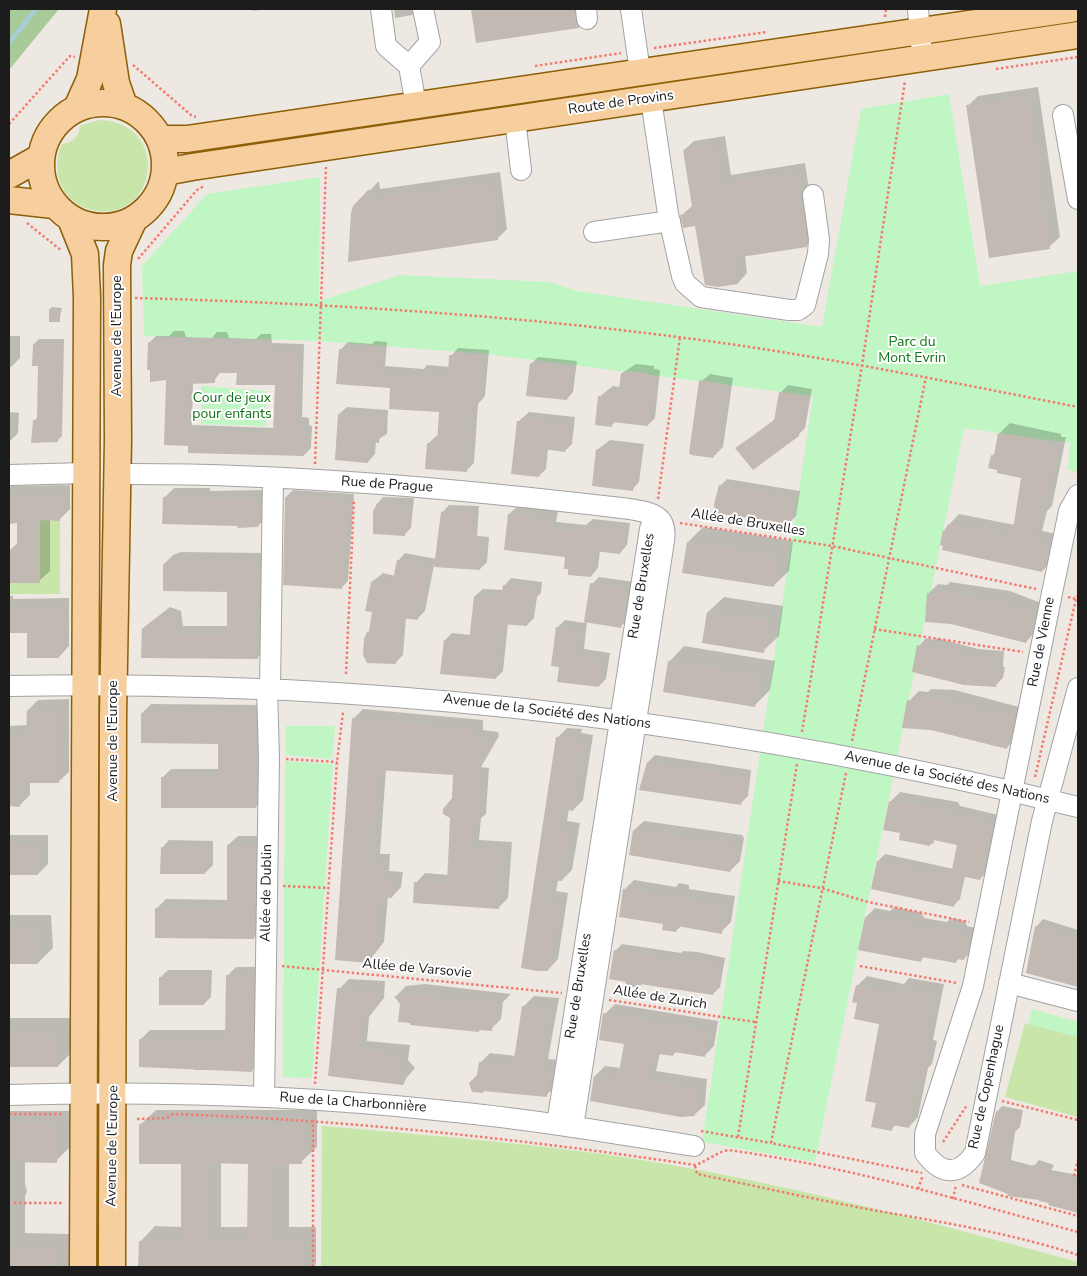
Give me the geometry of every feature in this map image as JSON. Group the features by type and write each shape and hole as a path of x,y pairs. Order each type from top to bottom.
{"main road":[{"path":"103,9 104,58 116,82 124,106"},
{"name":"Route de Provins","path":"160,139 187,139 640,72 919,20 1071,9"},
{"name":"Route de Provins","path":"165,172 1078,35"},
{"path":"77,108 90,79 104,58"},
{"path":"9,200 62,212 86,225 102,228 119,225 134,219 149,207 160,191 165,172 164,155 160,139 151,125 138,114 124,106 109,103 93,103 77,108 53,127 45,142 41,157 41,174 46,190 62,212"},
{"path":"9,175 41,157"},
{"name":"Avenue de l'Europe","path":"62,212 85,254 87,297 77,474 101,685 114,831 99,1094 83,1267"},
{"name":"Avenue de l'Europe","path":"112,1257 99,1094 84,970 101,685 117,474 117,264 119,251 134,219"}],"street":[{"path":"380,9 386,46 409,66 416,105"},
{"path":"409,66 430,42 423,9"},
{"path":"631,9 640,72"},
{"path":"919,20 922,58"},
{"path":"651,99 670,221 682,276 685,283 701,297 798,310 806,304 818,254 819,239 813,195"},
{"path":"1064,115 1078,200"},
{"path":"515,119 521,170"},
{"path":"594,232 670,221"},
{"path":"9,475 77,474"},
{"name":"Rue de Prague","path":"117,474 273,478 355,483 572,502 630,509 658,518"},
{"name":"Allée de Dublin","path":"264,1097 269,758 268,688 273,478"},
{"name":"Rue de Vienne","path":"1012,790 1069,512 1078,495"},
{"name":"Rue de Bruxelles","path":"565,1125 628,720 666,532 658,518"},
{"name":"Avenue de la Société des Nations","path":"9,686 101,685 268,688 413,697 628,720 849,756 1012,790 1078,807"},
{"path":"1048,799 1078,688"},
{"path":"927,1171 925,1134 973,986 1012,790"},
{"name":"Rue de Copenhague","path":"927,1171 957,1170 967,1164 974,1153 1048,799"},
{"path":"1009,983 1078,1001"},
{"name":"Rue de la Charbonnière","path":"9,1095 99,1094 264,1097 435,1110 565,1125 696,1152"}],"path":[{"path":"9,124 70,56 126,60 191,116"},
{"path":"738,1137 906,82"},
{"path":"314,480 326,165"},
{"path":"137,261 197,190"},
{"path":"137,298 322,304 468,314 680,337 862,365 1078,407"},
{"path":"658,518 680,337"},
{"path":"771,1143 821,888 926,378"},
{"path":"346,674 355,483"},
{"name":"Allée de Bruxelles","path":"658,518 832,546 1077,597"},
{"path":"1035,777 1077,597 1078,585"},
{"path":"874,629 1039,655"},
{"path":"313,1267 313,1100 337,762 343,712"},
{"path":"269,758 337,762"},
{"path":"778,881 821,888 868,902 973,923"},
{"path":"267,885 329,888"},
{"name":"Allée de Varsovie","path":"265,965 568,993"},
{"path":"860,966 973,986"},
{"name":"Allée de Zurich","path":"602,999 756,1022"},
{"path":"918,1189 974,1095 1078,1120"},
{"path":"9,1114 63,1114"},
{"path":"137,1119 166,1118 173,1114 313,1121 570,1146 696,1152 707,1161 716,1152 728,1150 815,1165 918,1189 1078,1232"},
{"path":"927,1171 701,1130 696,1152 697,1174 890,1213 938,1220 1048,1245 1078,1256"},
{"path":"1074,1176 1078,1160"},
{"path":"948,1181 1078,1216"},
{"path":"953,1199 956,1183"},
{"path":"14,1203 64,1203"}],"green space":[{"path":"11,9 59,9 9,70 9,12"},
{"name":"Parc du Mont Evrin","path":"949,94 980,286 1078,271 1078,472 1068,470 1070,443 964,428 815,1162 702,1142 813,396 487,354 320,341 144,336 142,266 207,194 320,177 319,301 400,275 550,282 577,291 822,327 861,109"},
{"path":"99,120 122,125 137,136 146,152 148,169 144,186 133,200 118,209 97,211 79,205 65,192 59,181 57,162 62,144 75,138 80,126"},
{"name":"Cour de jeux pour enfants","path":"201,386 266,391 266,426 201,424"},
{"path":"40,520 60,521 60,594 9,594 9,563 10,582 40,583"},
{"path":"286,726 335,726 332,759 286,755"},
{"path":"285,761 333,764 312,1078 283,1077"},
{"path":"1032,1009 1078,1022 1078,1037 1028,1024"},
{"path":"1025,1023 1078,1037 1078,1117 1005,1097"},
{"path":"322,1126 558,1148 699,1170 747,1179 936,1224 1078,1262 1078,1267 321,1267"}],"building":[{"path":"471,9 574,9 575,21 579,28 476,43"},
{"path":"1028,97 1050,249 989,258 966,105"},
{"path":"715,145 722,184 796,171 807,239 807,247 734,258 738,284 718,287 705,285 695,226 683,228 680,215 693,213 683,150"},
{"path":"490,182 498,240 348,262 353,206 369,189 371,199"},
{"path":"49,309 60,309 60,322 49,322"},
{"path":"166,337 177,337 180,343 209,344 209,339 220,339 222,345 253,346 253,340 264,340 266,342 266,349 298,350 295,424 303,424 302,432 306,432 304,456 188,453 188,446 164,445 166,380 150,382 150,370 147,370 148,342 166,343","holes":["215,373 237,373 236,385 275,385 273,434 186,431 187,384 215,383"]},
{"path":"60,343 58,442 31,443 33,420 37,420 38,366 32,366 33,344"},
{"path":"366,348 380,349 378,373 418,376 419,372 448,374 449,355 482,357 478,405 471,405 467,472 425,469 427,443 437,444 439,412 389,409 390,388 336,384 339,349 366,351"},
{"path":"530,363 571,368 567,400 526,396"},
{"path":"627,371 648,373 648,376 654,377 648,426 612,422 612,427 595,425 598,396 604,397 604,393 616,394 616,390 619,390 621,373 627,373"},
{"path":"699,381 727,385 716,455 713,458 691,455 689,453"},
{"path":"779,392 805,395 799,436 753,470 735,448 774,421"},
{"path":"338,414 381,417 379,443 370,442 368,463 335,460"},
{"path":"521,418 568,424 565,452 543,449 539,477 511,474 517,421 521,421"},
{"path":"998,433 1052,444 1052,446 1056,447 1043,517 1038,516 1033,541 1048,544 1042,572 942,550 943,546 940,545 943,530 946,531 948,524 1012,536 1021,478 997,473 997,470 988,468 991,455 994,456"},
{"path":"602,446 637,450 633,491 592,486 596,449 602,450"},
{"path":"719,485 793,498 789,524 715,513 714,504"},
{"path":"61,495 60,521 40,520 40,583 10,583 10,549 17,549 17,523 9,524 9,496"},
{"path":"163,497 200,498 200,500 255,500 255,502 259,502 258,527 237,528 238,526 162,524"},
{"path":"285,497 348,500 342,589 283,585"},
{"path":"378,503 407,505 405,536 373,534 373,511"},
{"path":"441,512 472,513 470,542 483,544 480,570 434,567"},
{"path":"508,514 551,519 550,529 583,533 584,525 623,530 620,554 594,551 591,577 568,575 568,569 564,569 565,557 504,550"},
{"path":"687,542 779,556 774,587 682,573"},
{"path":"397,560 428,566 418,620 400,618 396,664 367,663 363,655 364,639 367,632 369,632 372,612 365,611 371,582 374,580 392,584"},
{"path":"171,561 255,561 255,567 258,567 258,659 141,658 142,628 151,628 153,620 160,616 165,616 172,620 174,635 227,635 227,592 163,591 163,564 171,564"},
{"path":"590,583 627,589 621,628 584,622"},
{"path":"503,585 535,589 534,602 530,601 527,626 502,624 496,679 440,674 444,640 469,642 474,596 501,597"},
{"path":"939,592 999,601 1032,613 1026,643 951,624 925,622 927,593 938,596"},
{"path":"60,608 59,658 27,658 27,633 9,633 9,609"},
{"path":"707,612 768,621 764,653 702,643"},
{"path":"556,627 580,630 577,657 603,660 599,687 557,682 559,667 551,666"},
{"path":"917,645 928,648 929,645 970,656 997,658 996,674 999,674 996,687 964,685 912,672"},
{"path":"668,661 760,676 755,707 663,692"},
{"path":"919,698 945,700 1013,718 1007,749 931,730 902,728 907,700 918,701"},
{"path":"59,709 59,783 21,783 20,807 9,806 9,735 26,735 27,710"},
{"path":"141,713 256,713 256,808 161,808 161,777 218,777 218,744 141,743"},
{"path":"352,718 474,729 474,740 489,741 490,746 473,776 480,777 476,825 472,824 470,849 503,851 499,909 413,903 414,882 447,884 450,818 443,814 443,809 452,798 453,775 378,770 371,863 381,863 380,880 394,881 392,898 379,897 375,953 370,952 369,963 335,960"},
{"path":"556,737 572,739 572,743 584,745 573,811 561,809 558,830 570,832 562,881 550,880 547,901 559,903 548,971 537,971 521,968"},
{"path":"647,762 744,777 741,805 639,790"},
{"path":"889,801 913,805 913,803 949,810 952,815 990,823 980,880 951,874 957,845 934,840 930,846 899,840 900,833 883,830"},
{"path":"633,830 732,844 734,848 730,872 629,855"},
{"path":"9,845 38,845 38,875 9,875"},
{"path":"227,845 256,845 254,939 155,938 155,908 227,909"},
{"path":"161,847 206,848 205,874 160,874"},
{"path":"877,861 960,878 954,907 871,889"},
{"path":"623,889 667,896 668,893 680,895 680,898 726,906 722,934 677,926 676,932 662,930 663,924 619,917"},
{"path":"883,916 913,923 915,927 939,932 940,927 955,931 957,935 967,937 964,960 957,959 956,963 922,957 921,962 858,950 865,917 882,921"},
{"path":"1035,926 1078,940 1078,987 1026,973"},
{"path":"9,930 36,930 38,964 9,964"},
{"path":"614,950 674,960 675,958 690,959 718,965 713,995 640,984 640,988 625,986 626,982 609,979"},
{"path":"226,975 254,975 252,1072 139,1067 139,1039 225,1039"},
{"path":"159,977 204,977 204,1005 159,1005"},
{"path":"856,985 897,994 898,987 934,994 924,1050 927,1050 923,1075 919,1074 909,1128 893,1125 892,1131 871,1127 876,1103 865,1101 879,1024 854,1019 857,1003 852,1002"},
{"path":"337,988 376,991 374,1010 370,1009 369,1018 361,1018 357,1051 401,1054 399,1070 406,1079 403,1085 328,1076"},
{"path":"413,994 502,1004 493,1013 492,1031 479,1030 479,1032 410,1025 410,1023 398,1022 400,1004 394,996 413,996"},
{"path":"522,1006 550,1008 539,1068 551,1070 547,1097 483,1091 483,1093 472,1092 469,1083 477,1075 479,1062 513,1066"},
{"path":"603,1013 708,1031 705,1057 674,1052 673,1056 652,1053 647,1081 698,1088 695,1116 681,1117 590,1101 594,1076 618,1078 624,1044 599,1040"},
{"path":"9,1033 56,1033 58,1067 9,1067"},
{"path":"996,1111 1019,1115 1015,1133 1011,1133 1007,1165 1030,1171 1033,1165 1050,1170 1047,1175 1078,1183 1078,1213 1048,1205 1049,1203 1039,1200 1007,1196 1008,1194 979,1183"},
{"path":"9,1124 57,1124 57,1163 9,1162"},
{"path":"139,1124 302,1125 302,1164 274,1164 274,1242 301,1242 301,1267 138,1267 139,1241 181,1242 181,1164 139,1164","holes":["207,1163 248,1164 247,1242 206,1242"]},
{"path":"9,1246 56,1247 56,1267 9,1267"}],"waterway":[{"path":"9,43 36,9"}]}
